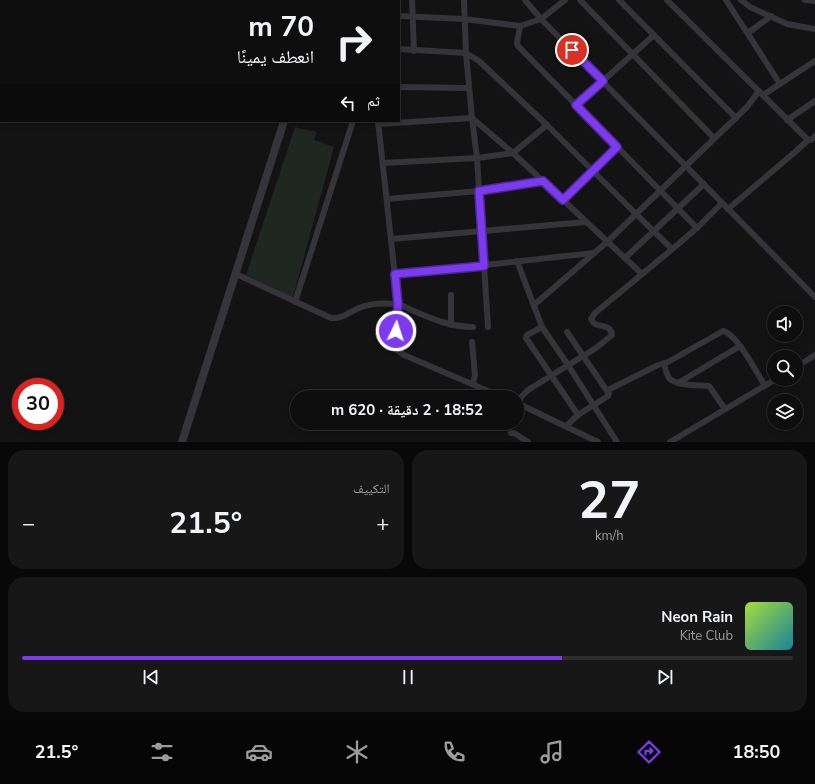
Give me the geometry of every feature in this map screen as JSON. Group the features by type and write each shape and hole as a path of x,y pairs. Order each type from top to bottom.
{"street":[{"path":"412,0 414,50"},
{"path":"464,0 466,52 477,158 488,327"},
{"path":"524,0 814,295"},
{"path":"400,16 464,19 520,26 541,19 565,0"},
{"path":"580,0 714,138"},
{"path":"619,0 736,118"},
{"path":"667,0 788,120 813,139 795,152 728,209"},
{"path":"726,0 780,84"},
{"path":"741,0 750,7 787,24 815,29"},
{"path":"805,0 815,1"},
{"path":"748,33 771,16"},
{"path":"520,26 517,43 518,46 697,228"},
{"path":"576,105 654,35"},
{"path":"400,49 466,52 483,65 547,125 672,249"},
{"path":"534,305 607,242 761,93 780,84 815,61"},
{"path":"400,87 469,88"},
{"path":"788,120 815,102"},
{"path":"400,122 472,118 543,181 642,274"},
{"path":"182,442 284,122"},
{"path":"295,302 353,122"},
{"path":"397,122 378,123 398,304 395,344 397,350 404,355 486,390"},
{"path":"383,163 477,158 513,154 547,125"},
{"path":"563,200 617,147"},
{"path":"387,198 479,191 543,181"},
{"path":"625,258 704,184"},
{"path":"524,394 612,336 612,332 607,327 593,324 591,319 592,316 598,309 697,228 722,203"},
{"path":"391,239 586,222"},
{"path":"395,274 484,266 594,253"},
{"path":"517,261 534,305 538,321 617,442"},
{"path":"236,274 331,318 345,316 368,305 398,304 440,322 451,325 473,327"},
{"path":"451,295 451,325"},
{"path":"542,327 527,335 526,338 578,415"},
{"path":"608,390 673,359 723,331 729,333 740,346 765,386 725,409 680,440 670,442"},
{"path":"566,426 578,415 609,394 608,390 567,332"},
{"path":"472,342 475,374 473,384"},
{"path":"678,383 740,346"},
{"path":"803,363 815,355"},
{"path":"664,363 669,377 678,383 709,386 725,409"},
{"path":"524,407 566,426 589,440 598,442"},
{"path":"511,433 514,433 528,442"}],"shaded area":[{"path":"295,127 317,132 314,140 334,147 293,297 246,275"}],"route":[{"path":"396,331 398,304 395,274 484,266 479,191 543,181 563,200 617,147 576,105 603,81 572,50"}]}
